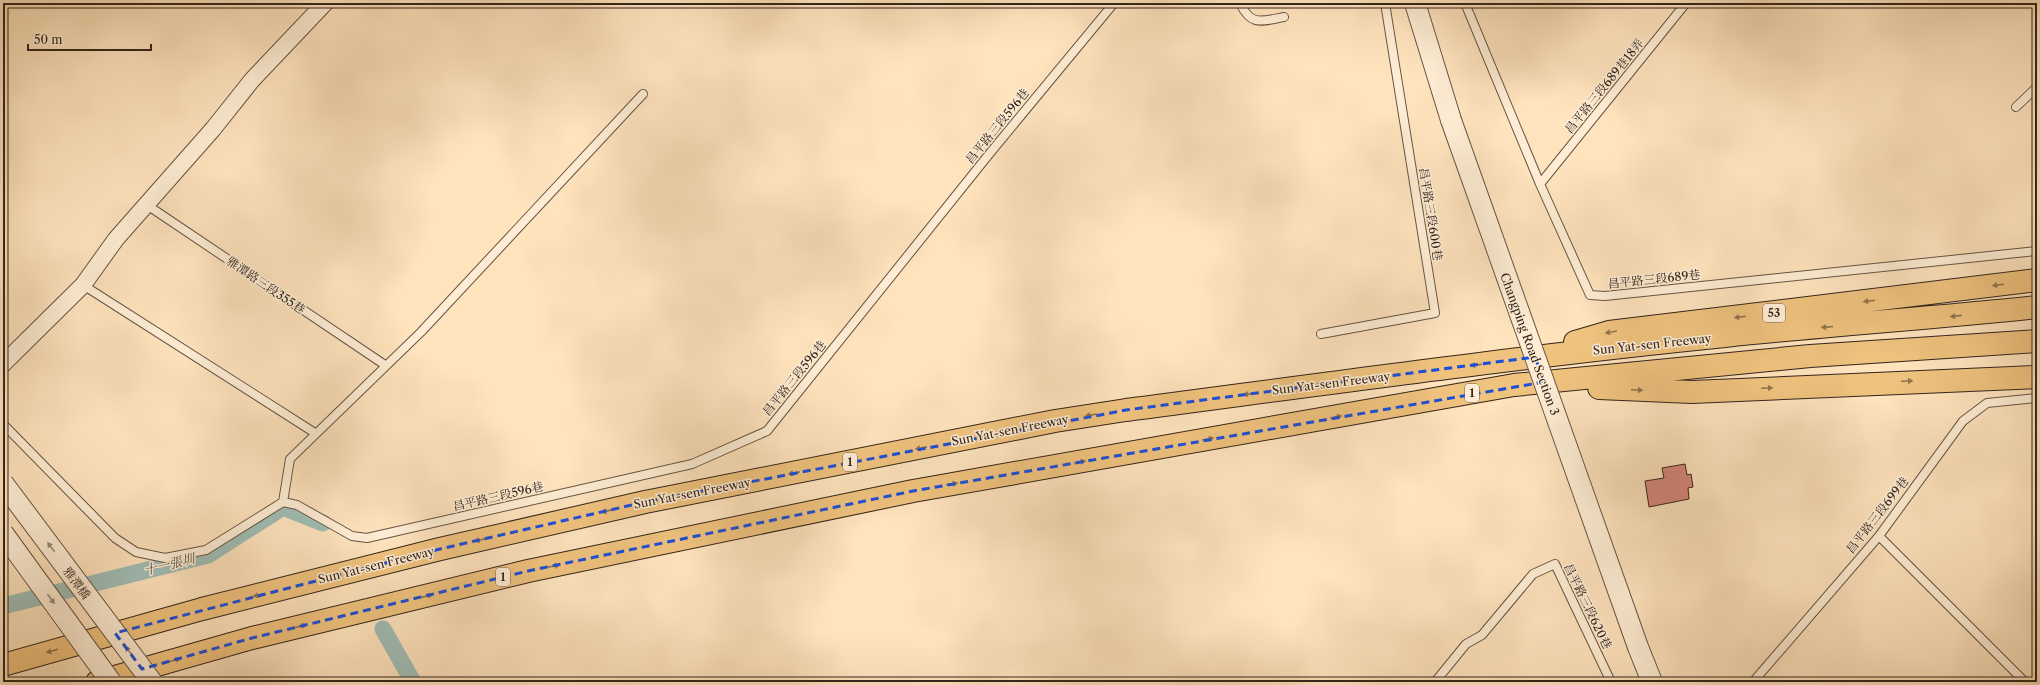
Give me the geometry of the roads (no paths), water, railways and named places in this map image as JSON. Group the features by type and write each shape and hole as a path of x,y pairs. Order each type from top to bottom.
{"highway":[{"name":"53","path":"1514,360 1609,332 2037,280"},
{"name":"Sun Yat-sen Freeway","path":"3,665 202,609 440,549 653,501 1056,421 1126,410 1514,360 1727,336 1916,320 2037,307"},
{"name":"1","path":"98,682 252,638 528,571 913,491 1514,385 1810,356 2037,340"},
{"path":"1514,385 1692,392 1868,383 2037,377"}],"street":[{"path":"3,364 83,285 116,239 213,129 252,80 325,3"},
{"name":"Changping Road Section 3","path":"1415,3 1451,120 1638,647 1652,682"},
{"name":"雅潭橋","path":"3,483 152,682"},
{"path":"3,533 111,682"}],"lane":[{"name":"昌平路三段596巷","path":"284,502 297,504 352,536 367,538 692,464 767,431 985,160 1114,3"},
{"path":"1240,3 1246,14 1259,22 1284,17"},
{"name":"昌平路三段600巷","path":"1321,334 1436,313 1385,3"},
{"name":"昌平路三段689巷","path":"1465,3 1540,184 1590,295 1605,296 2037,252"},
{"name":"昌平路三段689巷18弄","path":"1540,184 1686,3"},
{"path":"2016,107 2037,87"},
{"path":"3,424 115,538 136,552 166,558 206,550 284,502 290,459 432,320 644,94"},
{"name":"雅潭路三段355巷","path":"147,205 385,365"},
{"path":"83,285 315,433"},
{"name":"昌平路三段699巷","path":"1753,682 1879,536 1963,420 1987,402 2037,398"},
{"path":"1879,536 2025,682"},
{"name":"昌平路三段620巷","path":"1435,682 1466,644 1482,635 1533,574 1555,564 1611,682"}],"waterway":[{"name":"十一張圳","path":"3,606 208,555 283,507 323,523"},
{"name":"十一張圳","path":"383,629 413,682"}]}
